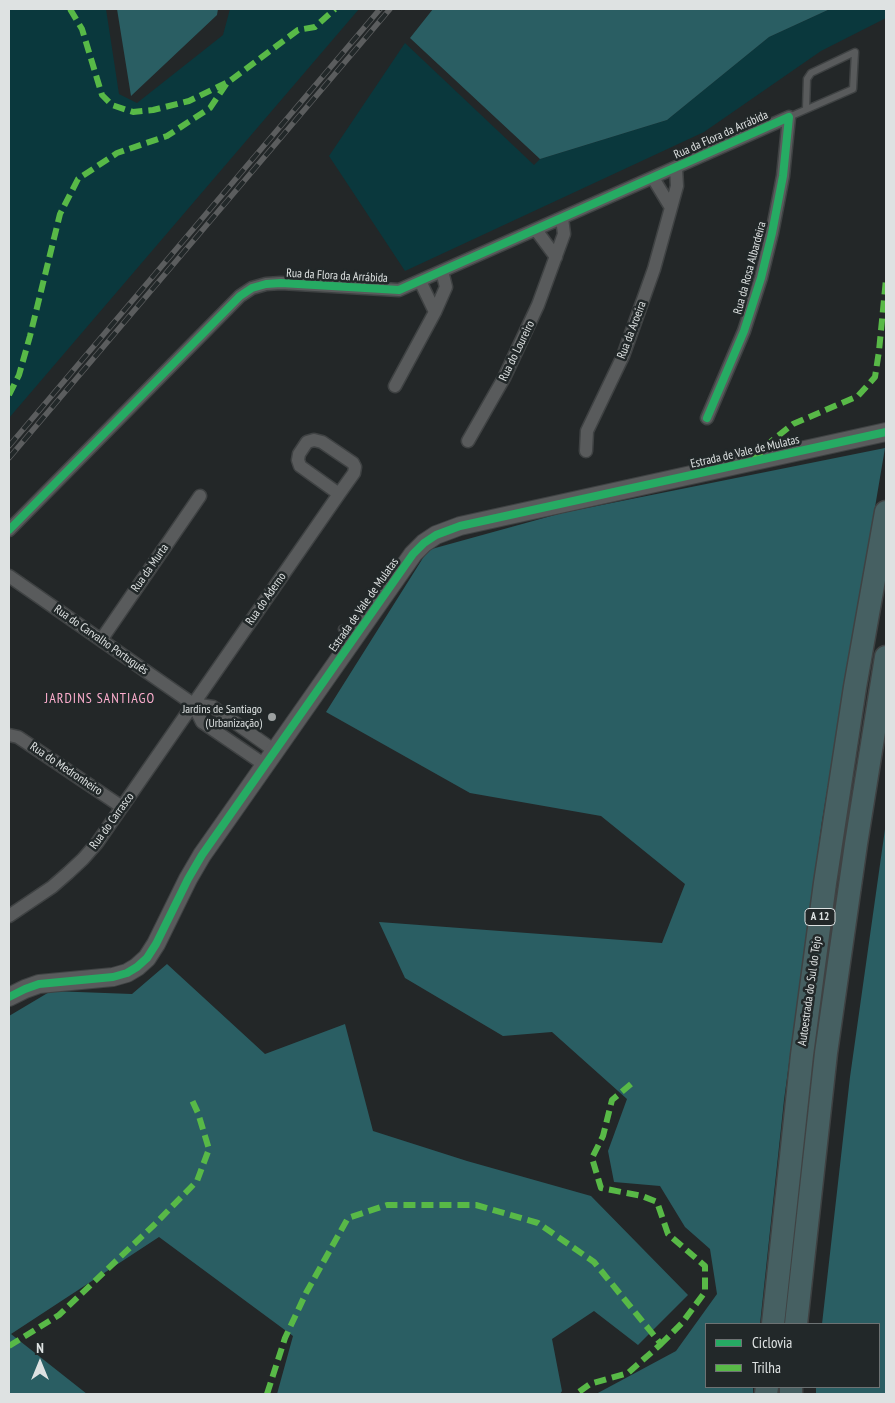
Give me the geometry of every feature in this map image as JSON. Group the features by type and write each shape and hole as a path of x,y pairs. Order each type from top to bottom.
{"highway":[{"name":"Autoestrada do Sul do Tejo","path":"772,1323 802,1055 823,892 886,512"},
{"name":"Autoestrada do Sul do Tejo","path":"796,1323 826,1053 856,844 886,657"}],"street":[{"name":"Rua da Flora da Arrábida","path":"9,530 246,292 259,286 273,283 399,290 789,117"},
{"name":"Rua da Rosa Albardeira","path":"707,418 744,331 760,278 772,233 783,176 789,117"},
{"name":"Rua da Aroeira","path":"586,451 587,431 623,356 642,307 661,248 670,206 677,186 676,168"},
{"path":"652,178 670,206"},
{"name":"Rua do Loureiro","path":"468,441 518,351 538,305 564,234 562,218"},
{"path":"536,230 556,257"},
{"path":"395,386 435,312 446,286 442,271"},
{"path":"420,281 435,312"},
{"name":"Estrada de Vale de Mulatas","path":"9,997 39,984 113,977 138,967 147,958 202,855 275,751 348,633 424,543 448,529 886,432"},
{"name":"Rua do Aderno","path":"193,704 340,494 354,473 354,464 322,442 316,440 309,441 298,454 299,465 340,494"},
{"name":"Rua da Murta","path":"101,640 200,496"},
{"name":"Rua do Carvalho Português","path":"9,576 193,704 213,707 275,751"},
{"name":"Rua do Carvalho Português","path":"193,704 202,722 265,765"},
{"name":"Rua do Carrasco","path":"9,916 52,887 83,860 97,843 193,704"},
{"name":"Rua do Medronheiro","path":"9,736 28,742 122,807"},
{"path":"245,752 256,737"}],"lane":[{"path":"789,117 853,89 855,52 811,73 807,79 806,109"}],"shaded area":[{"path":"9,9 106,9 119,94 137,103 223,35 230,9 359,9 9,418"},
{"path":"117,9 218,9 217,15 131,96"},
{"path":"433,9 830,9 769,37 667,120 540,159 410,38"},
{"path":"830,9 886,9 886,18 821,51 704,132 405,271 329,156 405,43 534,165 540,159 667,120 769,37"},
{"path":"885,448 822,821 784,1100 760,1323 705,1323 705,1388 753,1388 753,1394 596,1394 676,1351 717,1294 710,1249 685,1227 660,1186 614,1182 608,1151 627,1099 552,1032 503,1036 405,978 379,922 662,943 685,884 601,816 470,793 326,712 428,550 562,513"},
{"path":"886,822 886,1394 816,1394 816,1388 880,1388 880,1323 822,1323 850,1077"},
{"path":"167,964 265,1054 345,1024 373,1131 467,1161 591,1196 688,1295 638,1345 594,1311 552,1339 562,1391 560,1394 277,1394 293,1336 159,1237 11,1334 87,1394 9,1394 9,1016 51,991 132,994"}],"railway":[{"path":"9,446 380,9"},
{"path":"9,458 390,9"}],"marked path":[{"path":"70,9 82,29 102,95 112,105 133,112 153,110 189,101 226,83"},
{"path":"9,395 19,375 30,336 60,214 78,179 117,153 167,136 210,108 227,83 298,30 315,27 335,9"},
{"path":"753,461 769,443 793,424 858,396 875,377 886,279"},
{"path":"631,1084 612,1100 603,1136 592,1158 601,1188 642,1196 657,1202 668,1234 705,1266 705,1292 682,1323 661,1344"},
{"path":"9,1346 59,1315 154,1225 197,1181 209,1149 198,1113 191,1098"},
{"path":"267,1394 285,1338 306,1293 348,1218 387,1205 476,1205 538,1223 594,1262 661,1344 628,1373 590,1384 576,1394"}],"cycle path":[{"path":"9,530 240,296 252,288 266,284 281,283 399,290 789,117 783,176 761,278 744,331 707,418"},
{"path":"9,997 39,984 113,977 127,973 147,958 202,855 413,554 436,535 460,526 886,432"}],"place":[{"name":"Jardins de Santiago (Urbanização)","path":"272,717"}],"district":[{"name":"JARDINS SANTIAGO","path":"100,699"}]}
